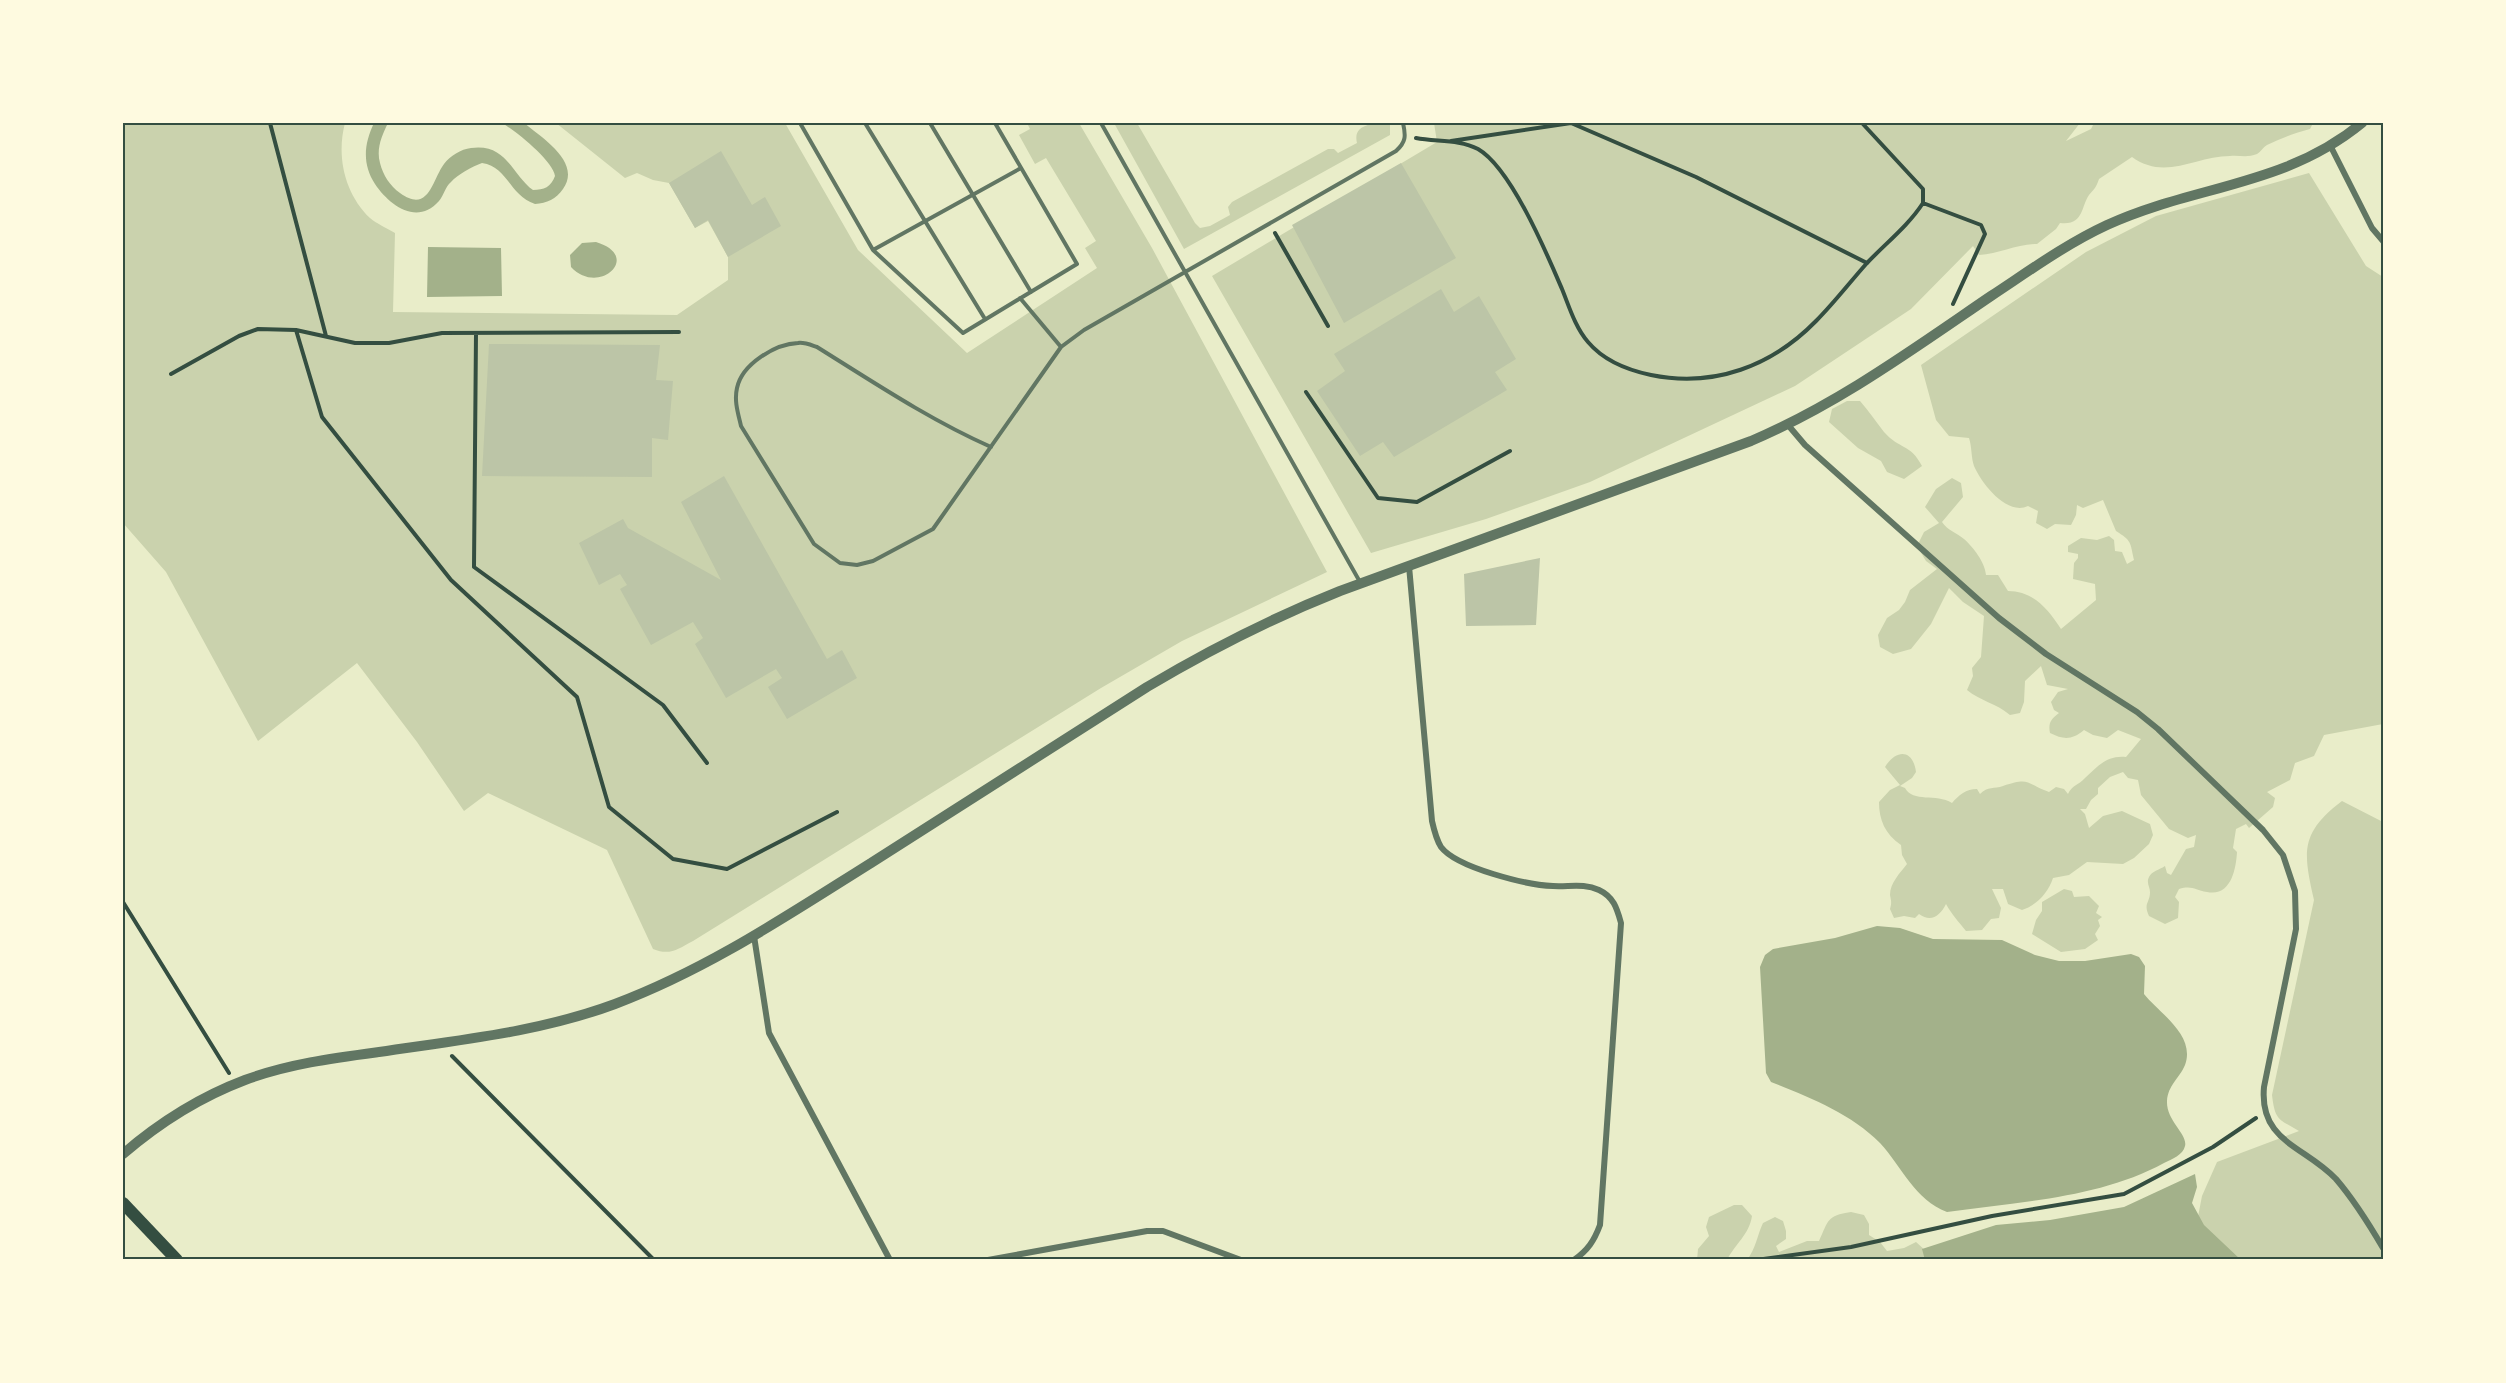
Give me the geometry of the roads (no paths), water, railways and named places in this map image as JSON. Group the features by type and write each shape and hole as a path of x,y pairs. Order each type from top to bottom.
{"main road":[{"path":"123,1203 177,1260"}],"street":[{"path":"123,1154 158,1126 213,1094 280,1069 325,1059 531,1028 614,1004 681,976 754,936 1176,669 1285,613 1360,583 1751,441 1788,425 1859,385 2054,255 2109,225 2151,209 2279,171 2331,147 2362,123"},
{"path":"2331,147 2372,228 2383,241"},
{"path":"1788,425 1805,446 1999,618 2046,654 2137,712 2157,729 2263,830 2283,855 2295,891 2296,929 2262,1103 2276,1132 2334,1177 2351,1198 2383,1248"},
{"path":"1409,565 1432,821 1438,843 1450,855 1505,878 1554,886 1586,886 1600,891 1613,900 1621,924 1600,1225 1586,1251 1574,1260"},
{"path":"754,936 763,1005 771,1040 890,1260"},
{"path":"988,1260 1147,1231 1163,1231 1241,1260"}],"lane":[{"path":"800,123 873,250 963,333 1077,264 995,123"},
{"path":"865,123 985,320"},
{"path":"930,123 1031,292"},
{"path":"1101,123 1360,583"},
{"path":"991,447 914,407 817,347 801,342 784,345 763,355 748,369 737,386 736,404 741,426 814,544 840,563 857,565 873,561 933,529 991,447 1061,347 1083,330 1387,157 1403,144 1406,137 1403,123"},
{"path":"873,250 1021,168"},
{"path":"1020,298 1061,347"}]}
